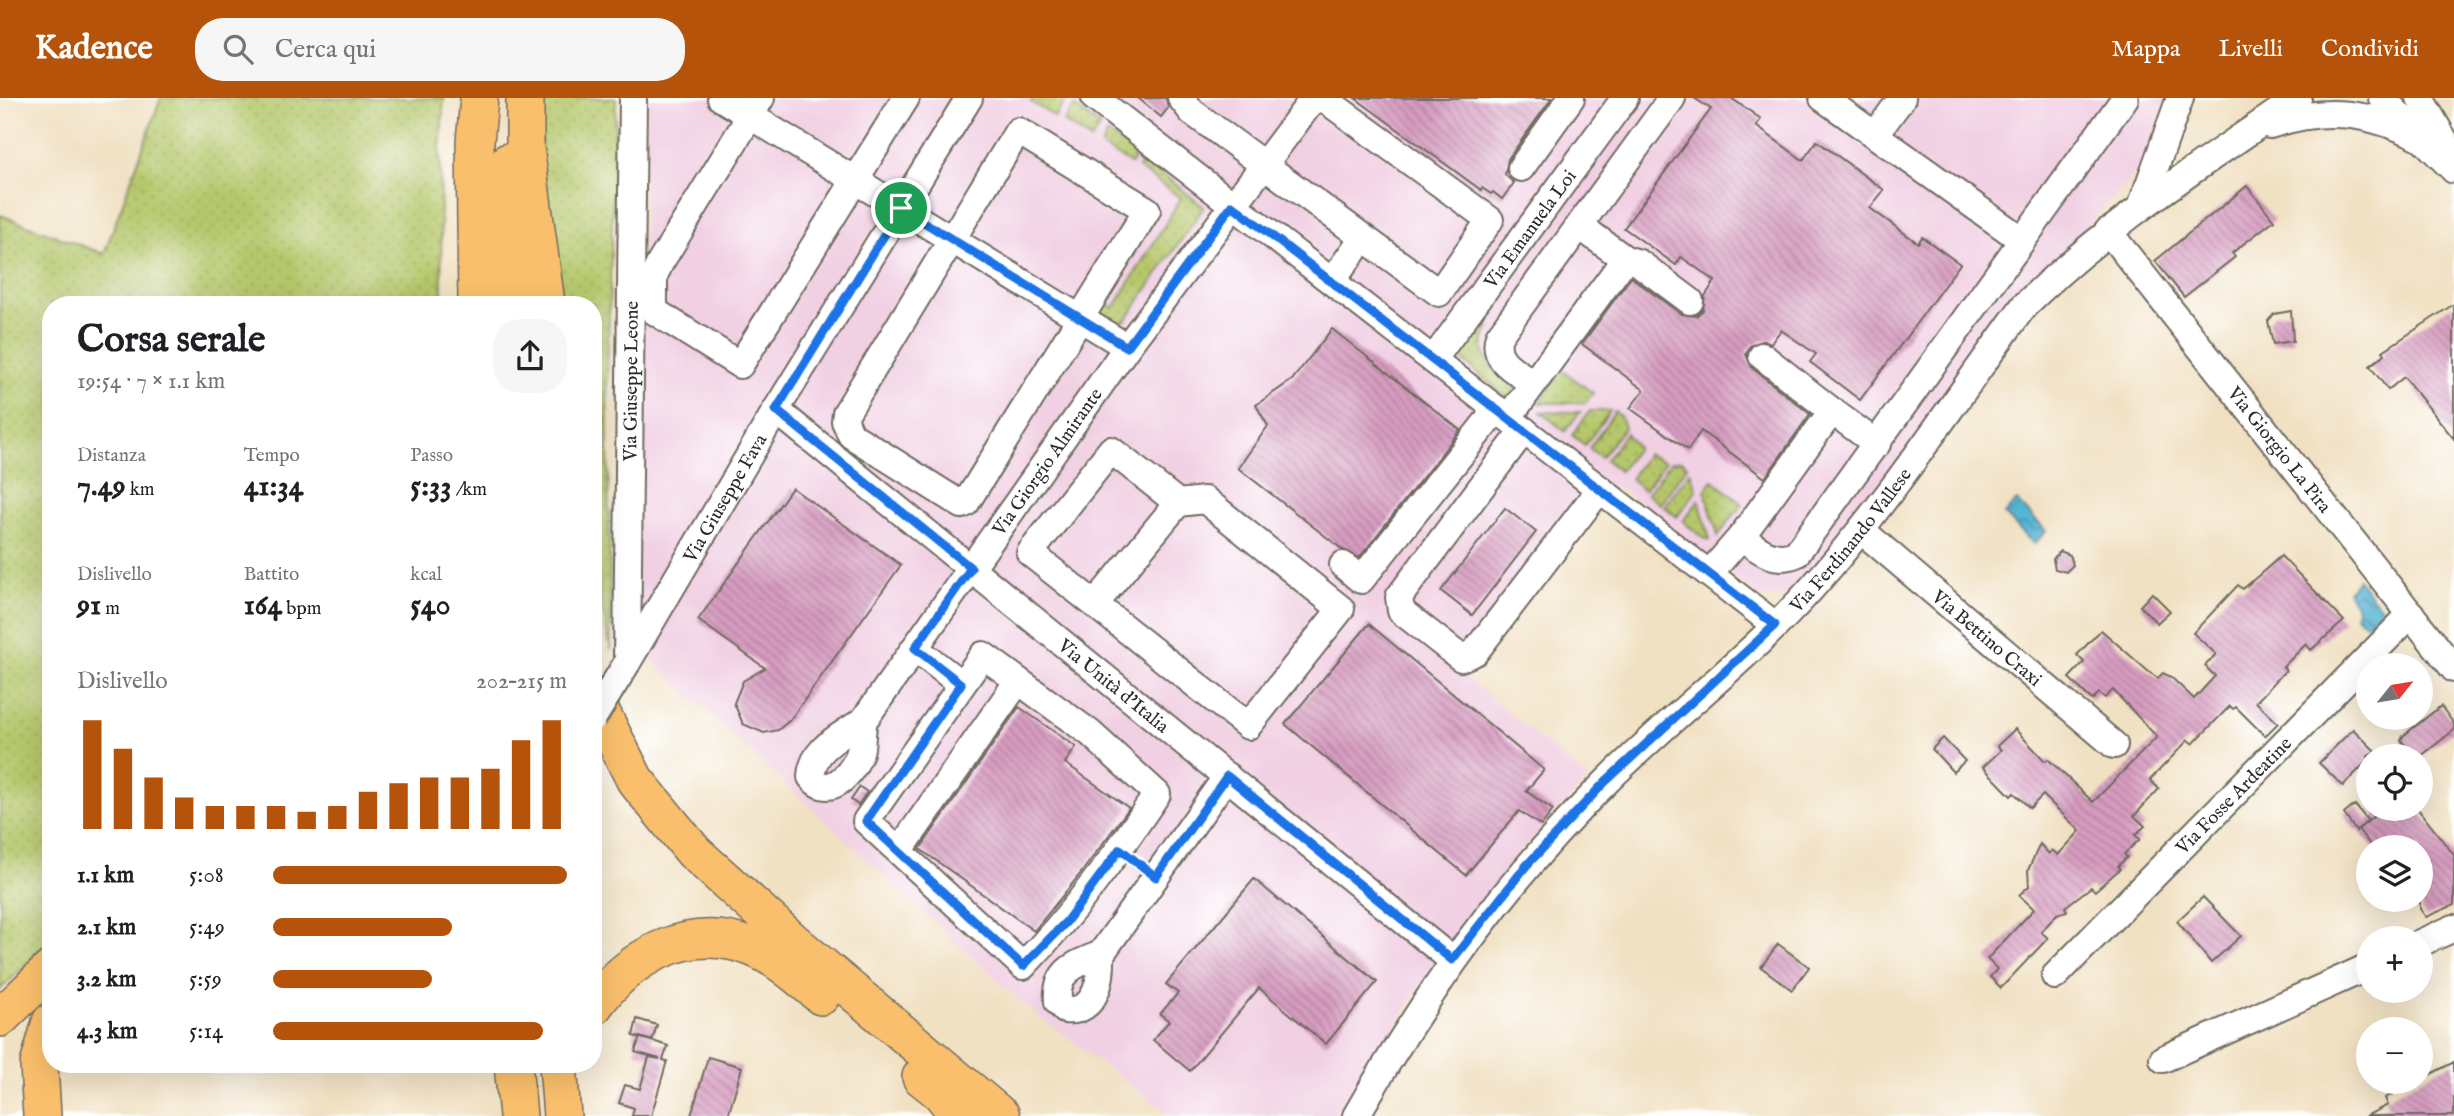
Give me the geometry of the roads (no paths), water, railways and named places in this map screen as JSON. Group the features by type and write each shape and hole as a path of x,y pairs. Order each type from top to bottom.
{"highway":[{"path":"477,296 475,142 479,98"},
{"path":"508,296 506,255 511,98"},
{"path":"525,98 525,147 545,296"},
{"path":"466,296 465,180 475,142"},
{"path":"602,714 635,780 694,852 795,943 1001,1116"},
{"path":"602,997 627,968 654,951 685,942 719,941 750,947 798,977 941,1093 959,1116"},
{"path":"0,1018 42,978"},
{"path":"41,1116 39,1065 42,1054"},
{"path":"514,1073 518,1116"},
{"path":"527,1073 530,1116"},
{"path":"559,1073 562,1116"},
{"path":"575,1073 575,1116"}],"street":[{"name":"Via Giuseppe Leone","path":"627,663 632,98"},
{"path":"720,98 755,107 855,180 1127,347"},
{"path":"755,107 654,276 654,311 740,365 906,98"},
{"name":"Via Giuseppe Fava","path":"602,703 776,410 969,98"},
{"path":"1095,98 1775,625"},
{"path":"1181,98 1192,113 1440,293 1490,220 1323,98"},
{"name":"Via Giorgio Almirante","path":"863,720 1127,347 1314,98"},
{"path":"1521,168 1571,98"},
{"name":"Via Emanuela Loi","path":"1433,360 1625,98"},
{"path":"1533,383 1504,363 1496,346 1499,336 1581,227 1672,98"},
{"path":"1823,98 2022,240"},
{"path":"1875,135 1902,98"},
{"path":"1741,537 1771,557 1783,559 1796,555 2125,98"},
{"path":"2142,204 2180,98"},
{"name":"Via Ferdinando Vallese","path":"1356,1116 1452,960 1526,866 1605,782 1775,625 1861,530 2024,306 2108,230 2142,204 2298,98"},
{"path":"2382,98 2428,130 2454,156"},
{"path":"2420,98 2428,130 2454,170"},
{"path":"2426,98 2428,130"},
{"path":"2248,132 2291,118 2339,113 2378,118 2428,130"},
{"path":"1018,131 1147,209 1081,319 966,503 962,505 851,435 845,421 848,406 1018,131"},
{"path":"1581,227 1625,259 1639,263 1690,301"},
{"name":"Via Giorgio La Pira","path":"2108,230 2454,668"},
{"path":"1332,281 1363,238"},
{"path":"1600,489 1475,652 1461,659 1401,611 1399,597 1510,419 1533,383 1625,259"},
{"path":"1762,356 1877,444"},
{"name":"Via Unità d'Italia","path":"776,410 1452,960"},
{"path":"1709,574 1741,537 1832,411"},
{"path":"1343,565 1362,579 1510,419"},
{"path":"1063,439 1099,467"},
{"path":"1095,604 1178,503 1205,500 1341,608 1248,726 1095,604 1031,552 1111,450 1178,503"},
{"path":"1040,471 1074,497"},
{"name":"Via Bettino Craxi","path":"1861,530 2114,745"},
{"name":"Via Fosse Ardeatine","path":"2055,976 2411,614"},
{"path":"915,648 961,684"},
{"path":"983,655 1018,681 1090,733 1157,794 1066,922 1023,966 866,821 983,655"},
{"path":"900,850 1018,681"},
{"path":"1101,954 1227,776"},
{"path":"1120,849 1156,877"},
{"path":"2433,937 2454,928"},
{"path":"2162,1059 2356,972"}],"water":[{"path":"2017,501 2046,531 2034,544 2004,514"},
{"path":"2358,579 2382,609 2366,624 2356,615 2357,607 2348,591"}]}
